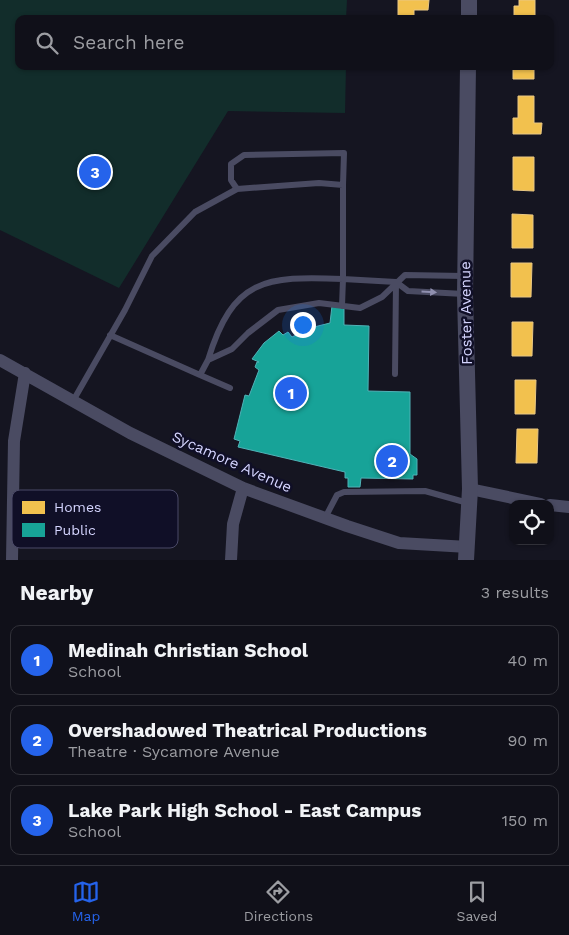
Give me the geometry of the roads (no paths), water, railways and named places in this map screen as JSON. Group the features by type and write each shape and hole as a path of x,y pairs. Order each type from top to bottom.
{"street":[{"path":"469,0 469,15"},
{"name":"Foster Avenue","path":"467,553 470,497 465,294 468,70"},
{"name":"Sycamore Avenue","path":"0,360 26,373 130,434 243,488 325,518 399,542 467,553"},
{"path":"13,490 14,441 26,373"},
{"path":"231,560 233,524 243,488"},
{"path":"470,497 509,501"},
{"path":"554,505 569,507"}],"lane":[{"path":"237,189 231,180 231,164 244,155 344,153 342,306"},
{"path":"73,401 152,256 195,212 237,189 319,183 343,185"},
{"path":"208,360 232,349 248,333 278,310 319,303 360,308 382,297 405,275 465,276"},
{"path":"200,375 208,360 216,332 240,298 263,282 293,277 396,282 408,291 465,294"},
{"path":"395,374 396,282"},
{"path":"110,335 230,388"},
{"path":"325,518 337,495 344,492 424,490 470,497"}],"place":[{"name":"Lake Park High School - East Campus","path":"95,172"},
{"name":"Medinah Christian School","path":"291,393"},
{"name":"Overshadowed Theatrical Productions","path":"392,461"}]}
